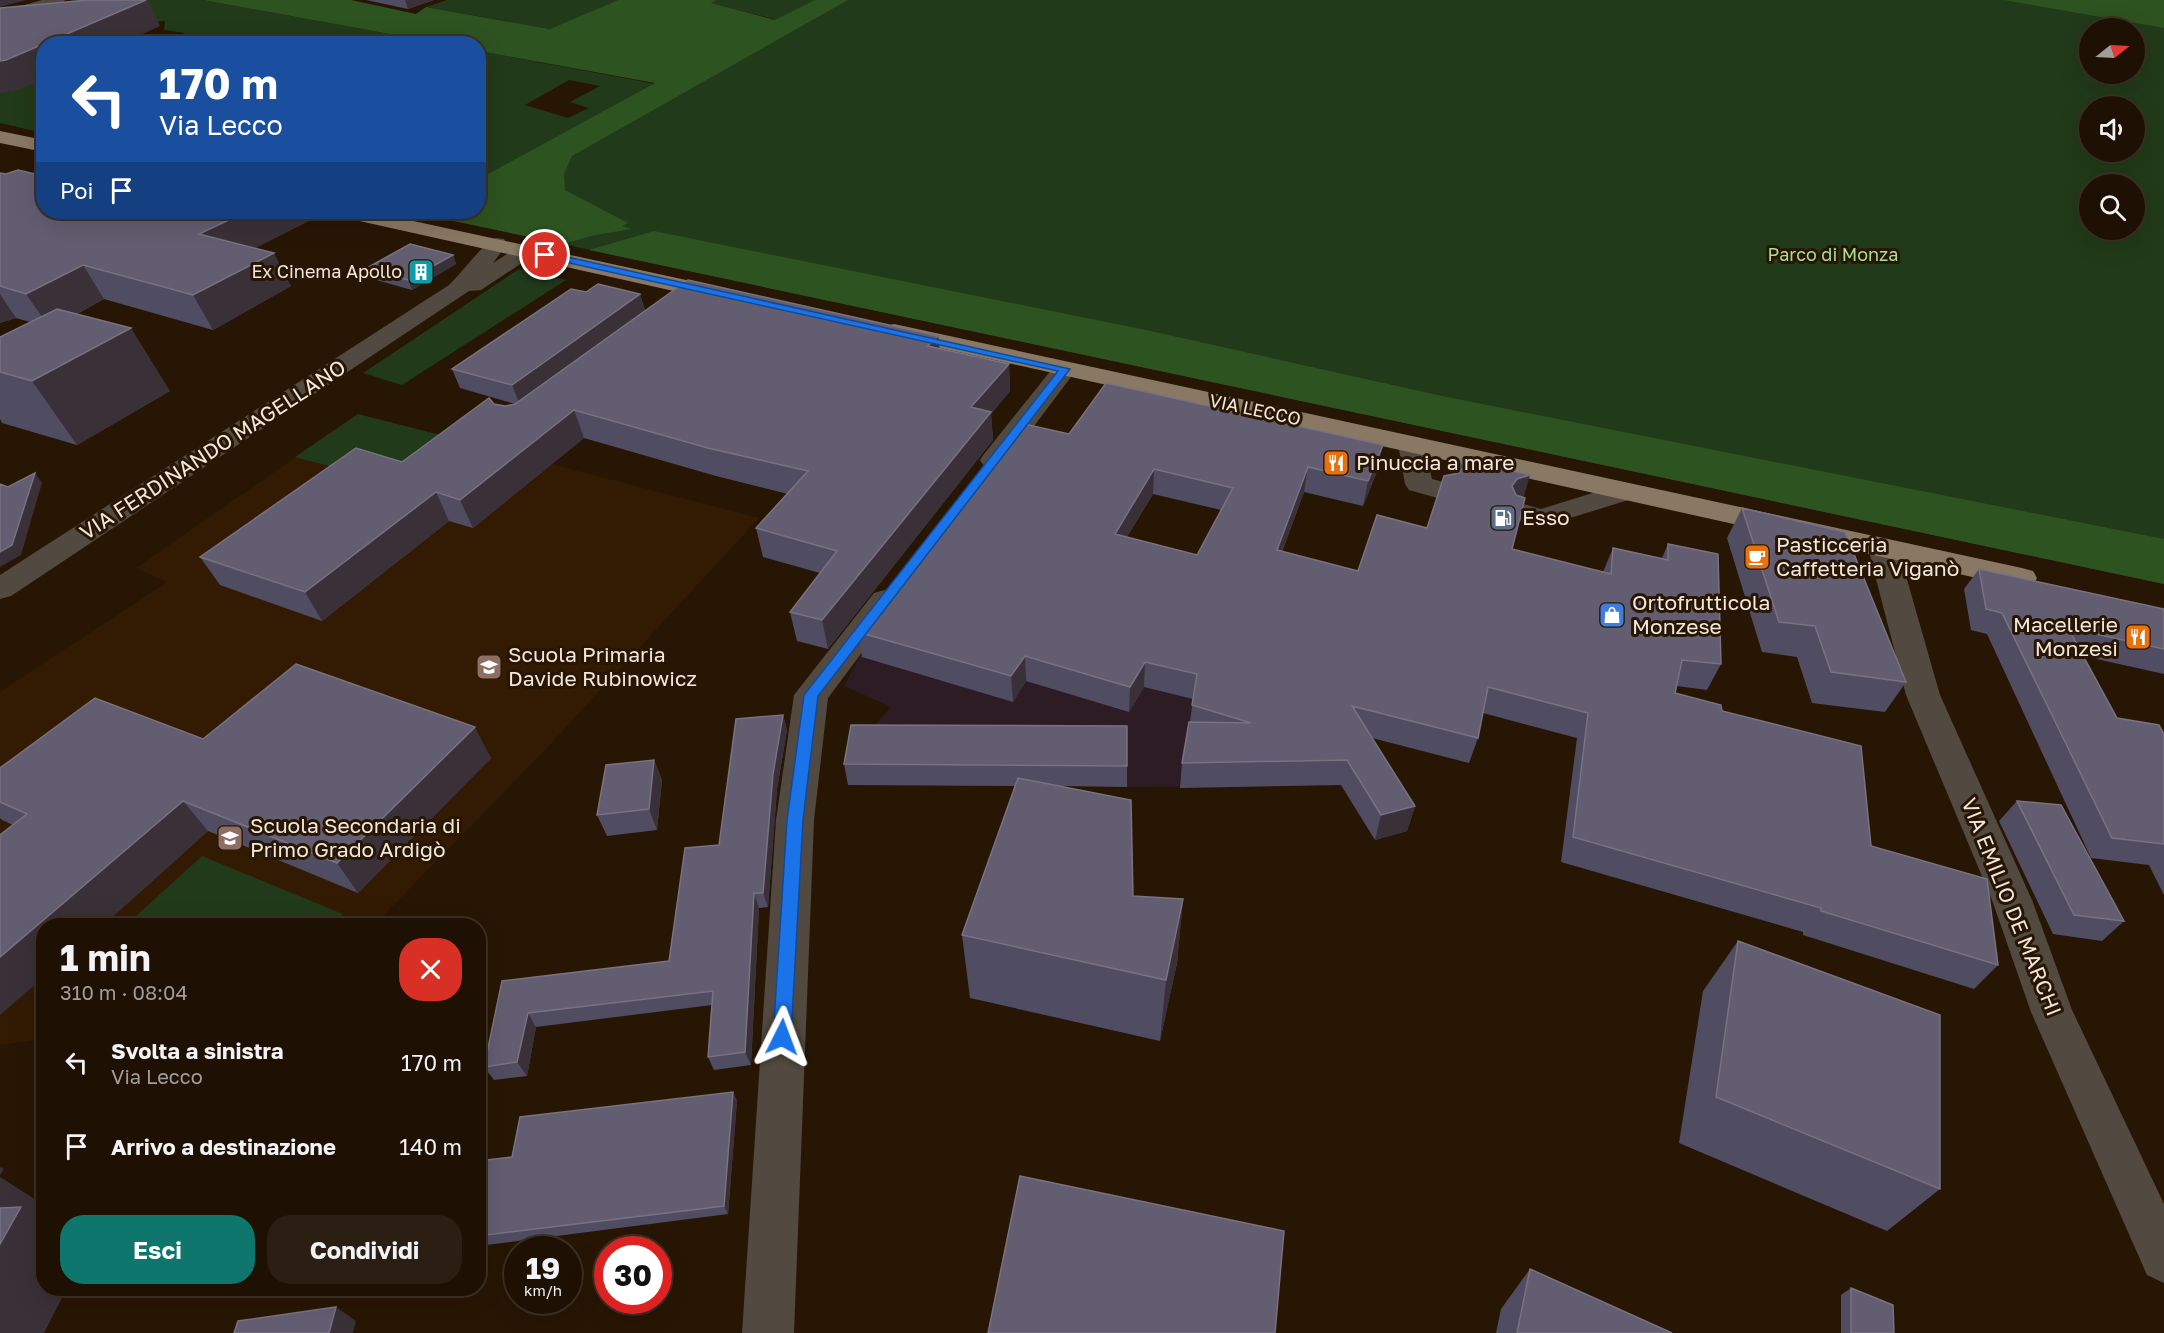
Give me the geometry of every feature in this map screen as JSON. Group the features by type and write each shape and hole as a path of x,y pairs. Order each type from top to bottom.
{"main road":[{"path":"0,136 36,144"},
{"path":"379,219 751,301"},
{"name":"VIA LECCO","path":"872,327 2043,583"}],"street":[{"path":"0,17 58,0"},
{"name":"VIA FERDINANDO MAGELLANO","path":"0,590 427,311 457,290 475,273 496,244"},
{"name":"VIA FERDINANDO MAGELLANO","path":"427,311 529,251"},
{"path":"667,310 696,289"},
{"path":"972,488 1065,369"},
{"path":"1411,444 1419,484 1441,490"},
{"path":"1520,512 1541,518 1625,492"},
{"name":"VIA EMILIO DE MARCHI","path":"1883,548 1923,695 2012,900 2052,1012 2164,1258"},
{"path":"768,1333 794,831 811,695 906,573"}],"shaded area":[{"path":"358,414 759,518 544,751 381,918 36,918 36,1040 0,1045 0,692 167,582 136,568"},
{"path":"965,519 1292,721 1307,785 1127,787 856,746 891,707 844,686 860,656"}],"green space":[{"path":"74,0 203,0 401,36 177,36 185,33 164,30 165,21 137,23 79,36 36,36 36,40 0,21"},
{"path":"203,0 351,0 416,14 426,7 550,29 618,0 717,0 711,3 775,20 815,0 848,0 572,156 564,174 565,190 628,223 622,226 632,229 595,235 563,244 444,219 486,219 486,175 655,83 486,52 486,36 401,36"},
{"path":"447,0 618,0 551,29 426,7"},
{"name":"Parco di Monza","path":"717,0 2164,0 2164,584 444,219 486,219 486,52 656,84 774,19 710,3","holes":["569,80 600,86 570,102 589,108 568,118 525,105"]},
{"path":"2004,0 2164,0 2164,28 2145,25 2145,18 2107,18"},
{"path":"36,81 36,131 0,123 0,94"},
{"path":"654,231 1146,330 1442,396 2164,539 2164,584 589,250"},
{"path":"519,269 566,280 402,385 363,373"},
{"path":"358,414 456,439 371,477 295,457"},
{"path":"202,856 343,914 339,918 134,918"}],"building":[{"path":"88,0 146,0 62,36 36,36 36,47 0,61 0,8"},
{"path":"18,170 36,174 36,219 231,219 199,234 274,253 193,295 83,265 26,294 0,286 0,173 6,174"},
{"path":"410,244 453,255 408,280 365,269"},
{"path":"688,280 938,336 928,346 1009,364 971,407 991,412 822,620 790,612 837,551 756,528 808,471 708,448 574,410 460,500 436,492 305,592 200,557 356,448 402,462 489,398 494,404 505,406 515,404"},
{"path":"598,284 640,294 512,385 452,369 571,289 586,292"},
{"path":"57,309 131,328 32,381 0,372 0,337"},
{"path":"1106,383 1383,445 1368,481 1308,467 1277,550 1358,571 1377,515 1427,528 1444,476 1459,473 1464,467 1460,459 1530,475 1517,479 1512,486 1516,495 1525,498 1512,549 1611,574 1613,548 1668,560 1668,544 1718,554 1721,664 1682,660 1675,693 1721,705 1722,711 1861,746 1871,846 1987,879 1998,965 1821,911 1821,908 1573,837 1588,713 1488,687 1478,738 1352,706 1415,806 1381,815 1347,760 1182,763 1189,722 1251,723 1192,705 1197,674 1145,662 1130,687 1025,656 1011,676 858,632 1020,423 1069,434","holes":["1154,469 1233,488 1197,555 1115,534"]},
{"path":"35,473 12,545 0,552 0,484 8,487"},
{"path":"1742,508 1845,532 1906,682 1831,672 1815,626 1779,622"},
{"path":"1979,569 2164,609 2164,649 2068,628 2117,718 2159,725 2164,734 2164,844 2112,838 2002,613 1986,609"},
{"path":"296,664 475,727 337,863 183,801 46,918 36,918 36,926 0,957 0,835 27,814 0,802 0,768 95,698 203,739"},
{"path":"783,715 773,774 763,893 754,893 745,1052 708,1057 713,991 528,1013 517,1062 486,1067 502,981 669,961 685,848 719,845 736,719"},
{"path":"851,725 1127,726 1127,766 844,764"},
{"path":"654,760 649,809 597,815 606,765"},
{"path":"1018,778 1131,800 1133,896 1183,899 1166,980 962,935"},
{"path":"2017,801 2061,805 2124,921 2074,915"},
{"path":"1738,941 1940,1015 1940,1189 1716,1097"},
{"path":"733,1092 724,1206 486,1235 486,1160 512,1157 520,1117"},
{"path":"1020,1176 1284,1231 1275,1333 988,1333"},
{"path":"21,1207 0,1244 0,1208"},
{"path":"1530,1269 1672,1333 1517,1333"},
{"path":"1851,1288 1893,1305 1894,1333 1851,1333"},
{"path":"336,1307 329,1333 234,1333 238,1321"}],"place":[{"name":"Ex Cinema Apollo","path":"421,272"},
{"name":"Pinuccia a mare","path":"1336,463"},
{"name":"Esso","path":"1503,518"},
{"name":"Pasticceria Caffetteria Viganò","path":"1757,557"},
{"name":"Ortofrutticola Monzese","path":"1612,615"},
{"name":"Macellerie Monzesi","path":"2138,637"},
{"name":"Scuola Primaria Davide Rubinowicz","path":"489,667"},
{"name":"Scuola Secondaria di Primo Grado Ardigò","path":"230,838"}],"route":[{"path":"545,255 1065,369 811,695 795,820 782,1037"}]}
